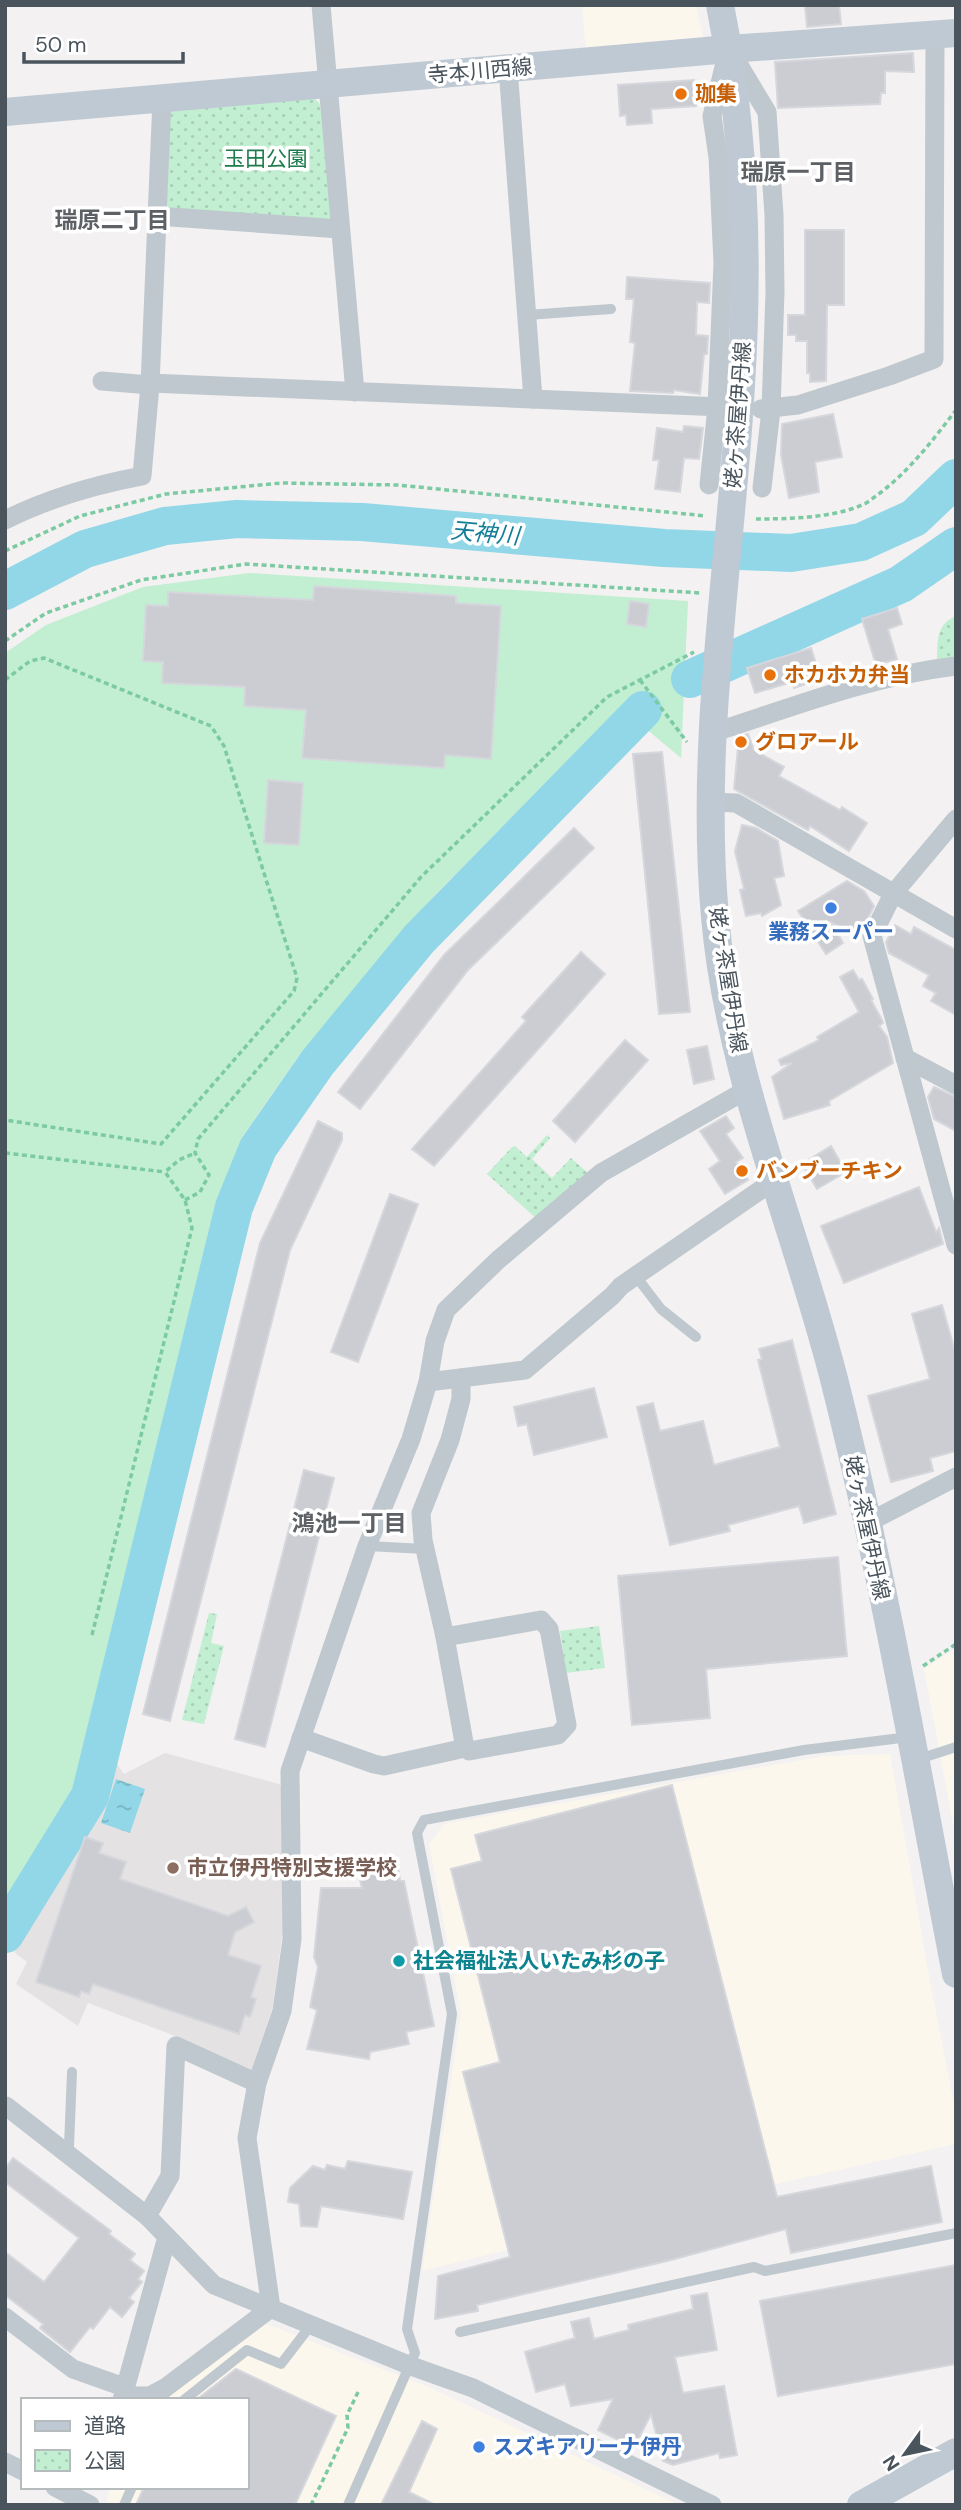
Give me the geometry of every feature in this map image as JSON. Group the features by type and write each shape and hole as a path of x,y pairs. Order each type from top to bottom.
{"main road":[{"name":"姥ヶ茶屋伊丹線","path":"720,5 734,83 745,233 745,304 730,521 714,585 708,648 716,680 701,739 709,802 715,918 731,1025 834,1380 867,1523 956,1974"},
{"name":"寺本川西線","path":"5,112 729,49 946,34"},
{"path":"861,2505 956,2452"}],"street":[{"path":"321,5 355,392"},
{"path":"766,410 798,405 934,359 946,34"},
{"path":"709,485 719,407 723,263 718,157 712,116 729,49"},
{"path":"729,49 767,113 775,241 762,488"},
{"path":"508,68 533,399"},
{"path":"5,520 50,500 96,485 142,476 150,384 162,99"},
{"path":"157,216 340,229"},
{"path":"102,381 719,407"},
{"path":"701,739 853,687 911,671 956,666"},
{"path":"709,802 736,803 956,929"},
{"path":"955,1239 872,936 893,894 956,819"},
{"path":"905,1058 956,1085"},
{"path":"271,2308 247,2138 257,2083 282,2011 292,1938 290,1771 367,1546 411,1439 428,1382 435,1341 446,1310 498,1260 601,1173 748,1089"},
{"path":"428,1382 525,1370 635,1275 775,1180"},
{"path":"461,1378 461,1399 453,1430 421,1513 425,1549 445,1637 465,1748"},
{"path":"867,1523 956,1476"},
{"path":"301,1738 384,1766 465,1748 469,1751 558,1735 567,1725 549,1629 541,1620 445,1637"},
{"path":"147,2216 170,2176 176,2046 257,2083"},
{"path":"6,2107 147,2216 214,2286 411,2366 473,2388 712,2505"},
{"path":"123,2394 167,2237"},
{"path":"5,2317 73,2369 123,2394 150,2396 165,2388 271,2308"},
{"path":"5,2462 21,2470"},
{"path":"59,2489 92,2505"}],"lane":[{"path":"527,315 611,309"},
{"path":"635,1275 662,1310 696,1337"},
{"path":"367,1546 425,1549"},
{"path":"348,2505 415,2353 407,2329 452,2014 417,1833 424,1820 804,1749 956,1747"},
{"path":"66,2153 69,2146 72,2072"},
{"path":"460,2332 754,2267 765,2271 956,2232"},
{"path":"187,2398 247,2350 281,2364 311,2324"},
{"path":"124,2505 131,2489"}],"path":[{"path":"5,551 80,516 166,494 281,483 398,485 730,521 820,515 863,505 897,480 956,410"},
{"path":"5,641 46,613 141,580 246,564 714,585"},
{"path":"186,1200 200,1192 209,1175 195,1153 198,1139 421,877 607,697 708,648"},
{"path":"5,680 30,661 44,658 211,726 224,746 297,978 294,991 161,1144 5,1120"},
{"path":"640,680 701,739"},
{"path":"5,1153 165,1172 186,1200 192,1228 92,1634"},
{"path":"165,1172 179,1160 195,1153"},
{"path":"919,1669 956,1644"},
{"path":"312,2505 348,2428 347,2415 359,2390"}],"shaded area":[{"path":"582,5 696,5 704,43 586,54"},
{"path":"956,1648 956,1840 924,1669"},
{"name":"市立伊丹特別支援学校","path":"165,1753 279,1784 283,1789 283,1929 273,2006 251,2072 170,2034 88,2003 78,2026 16,1984 27,1962 14,1952 101,1808 115,1761 124,1774"},
{"path":"890,1754 956,2114 956,2144 771,2185 422,2271 461,2014 429,1844 444,1824 823,1756"},
{"path":"264,2323 431,2388 679,2505 106,2505 110,2489 248,2489 248,2398 163,2398"}],"green space":[{"name":"玉田公園","path":"312,96 320,104 334,222 165,208 166,114 172,107"},
{"path":"249,573 688,601 681,758 620,707 435,895 299,1055 243,1136 218,1201 74,1790 5,1903 5,653 46,625 143,587"},
{"path":"956,616 956,658 937,659 941,628"},
{"path":"547,1135 550,1138 532,1159 552,1178 571,1158 589,1174 538,1220 487,1174 512,1147 515,1146 527,1157"},
{"path":"209,1613 217,1614 211,1643 224,1646 204,1724 182,1720"},
{"path":"599,1626 605,1668 566,1673 560,1631"}],"water":[{"path":"116,1779 145,1789 130,1833 101,1823"}],"building":[{"path":"805,5 839,5 841,24 807,27"},
{"path":"913,53 914,72 885,71 885,93 881,93 880,104 778,108 775,62"},
{"path":"694,80 696,106 651,109 652,123 627,125 626,115 620,116 618,85"},
{"path":"805,230 844,230 844,305 827,305 826,381 810,382 810,373 807,373 807,341 796,341 796,335 788,335 788,315 805,315"},
{"path":"627,277 710,283 709,303 697,302 696,335 708,336 700,394 674,390 673,393 630,391 635,343 630,342 634,299 626,299"},
{"path":"833,414 842,457 815,462 819,492 789,498 781,455 782,424"},
{"path":"684,426 703,428 699,459 684,458 680,492 655,489 659,460 653,460 657,428 683,432"},
{"path":"314,586 456,596 456,603 501,606 491,759 445,755 444,768 302,758 306,710 244,706 245,687 162,683 163,662 143,661 146,605 168,606 168,592 313,600"},
{"path":"630,601 649,604 646,627 627,624"},
{"path":"897,608 902,624 888,629 897,659 876,665 862,619"},
{"path":"811,648 821,679 794,688 792,682 755,693 747,668"},
{"path":"748,734 754,750 784,767 779,776 840,810 842,807 867,823 849,851 810,826 808,830 734,789 739,737"},
{"path":"662,752 690,1012 659,1014 633,754"},
{"path":"268,780 303,783 299,845 264,843"},
{"path":"742,825 756,828 778,841 784,876 774,878 781,905 762,916 761,913 746,916 740,890 744,889 735,851"},
{"path":"574,828 594,848 468,970 360,1109 338,1092 444,955"},
{"path":"847,881 864,891 874,906 861,932 856,935 831,922 843,943 826,954 798,911"},
{"path":"895,925 911,934 914,927 956,950 956,1015 931,1001 936,993 923,986 929,975 889,953 886,942"},
{"path":"581,952 605,974 434,1166 412,1149 526,1021 522,1017"},
{"path":"853,970 859,980 862,979 873,999 871,1000 883,1023 879,1026 887,1037 893,1063 829,1101 830,1105 784,1119 772,1077 792,1063 781,1065 779,1060 819,1040 817,1037 859,1012 840,977"},
{"path":"625,1040 648,1060 575,1142 553,1121"},
{"path":"707,1046 714,1079 694,1084 687,1050"},
{"path":"934,1087 956,1097 956,1131 934,1119 928,1097"},
{"path":"726,1116 734,1128 726,1134 743,1158 736,1162 748,1180 725,1194 709,1169 720,1161 700,1131"},
{"path":"318,1121 342,1133 342,1140 290,1250 170,1721 143,1714 260,1243"},
{"path":"831,1146 846,1172 817,1189 802,1164"},
{"path":"919,1187 936,1232 939,1228 943,1244 844,1283 821,1226"},
{"path":"390,1194 418,1204 358,1362 331,1352"},
{"path":"942,1305 956,1355 956,1451 930,1458 933,1471 891,1482 868,1396 930,1379 912,1314"},
{"path":"792,1340 836,1514 804,1523 799,1506 728,1525 730,1531 670,1545 637,1407 653,1403 660,1431 703,1421 714,1465 780,1447 758,1360 762,1359 759,1349"},
{"path":"594,1388 607,1437 534,1455 527,1424 518,1426 514,1407"},
{"path":"304,1470 334,1478 265,1747 235,1739"},
{"path":"838,1557 847,1656 706,1669 710,1718 632,1725 618,1576"},
{"path":"672,1785 777,2197 931,2166 942,2222 791,2253 786,2229 667,2261 477,2305 478,2311 435,2319 438,2276 510,2257 463,2072 500,2062 451,1869 482,1861 475,1835"},
{"path":"85,1837 103,1843 99,1853 126,1862 120,1879 228,1916 246,1907 254,1922 235,1932 228,1955 261,1966 251,1997 256,1999 250,2017 245,2015 239,2034 93,1984 89,1994 81,1991 79,1997 36,1982"},
{"name":"社会福祉法人いたみ杉の子","path":"398,1867 400,1881 404,1881 434,2026 406,2032 409,2044 370,2052 369,2059 307,2049 317,2010 310,2007 318,1967 314,1957 321,1888 362,1888 359,1875"},
{"path":"13,2158 111,2231 109,2234 135,2254 130,2260 144,2271 138,2279 142,2282 129,2298 134,2302 122,2317 110,2307 70,2352 40,2328 43,2324 5,2295 5,2252 44,2282 79,2238 5,2182 5,2169"},
{"path":"348,2161 412,2172 403,2219 321,2206 317,2227 301,2226 299,2204 288,2202 290,2188 313,2166 325,2170 327,2165 345,2169"},
{"path":"956,2265 956,2364 778,2396 760,2301"},
{"path":"707,2293 717,2350 675,2357 683,2393 724,2386 737,2455 720,2458 719,2453 673,2465 663,2461 651,2414 634,2448 598,2430 613,2399 571,2406 565,2384 536,2392 525,2352 575,2338 571,2322 589,2318 594,2339 629,2330 628,2325 693,2309 691,2296"},
{"path":"236,2369 336,2416 295,2505 136,2505 143,2489 248,2489 248,2398 199,2398"},
{"path":"422,2421 437,2429 409,2492 435,2505 381,2505"}],"waterway":[{"name":"天神川","path":"5,591 85,549 165,526 237,519 362,522 664,548 791,553 861,542 914,518 956,478"},
{"path":"690,679 901,584 956,546"},
{"path":"5,1934 90,1796 234,1207 258,1148 317,1063 419,939 643,710"}],"place":[{"name":"珈集","path":"681,94"},
{"name":"ホカホカ弁当","path":"770,675"},
{"name":"グロアール","path":"741,742"},
{"name":"業務スーパー","path":"831,908"},
{"name":"バンブーチキン","path":"742,1171"},
{"name":"市立伊丹特別支援学校","path":"173,1868"},
{"name":"社会福祉法人いたみ杉の子","path":"399,1961"},
{"name":"スズキアリーナ伊丹","path":"479,2447"}],"district":[{"name":"瑞原一丁目","path":"798,172"},
{"name":"瑞原二丁目","path":"112,220"},
{"name":"鴻池一丁目","path":"349,1523"}]}
